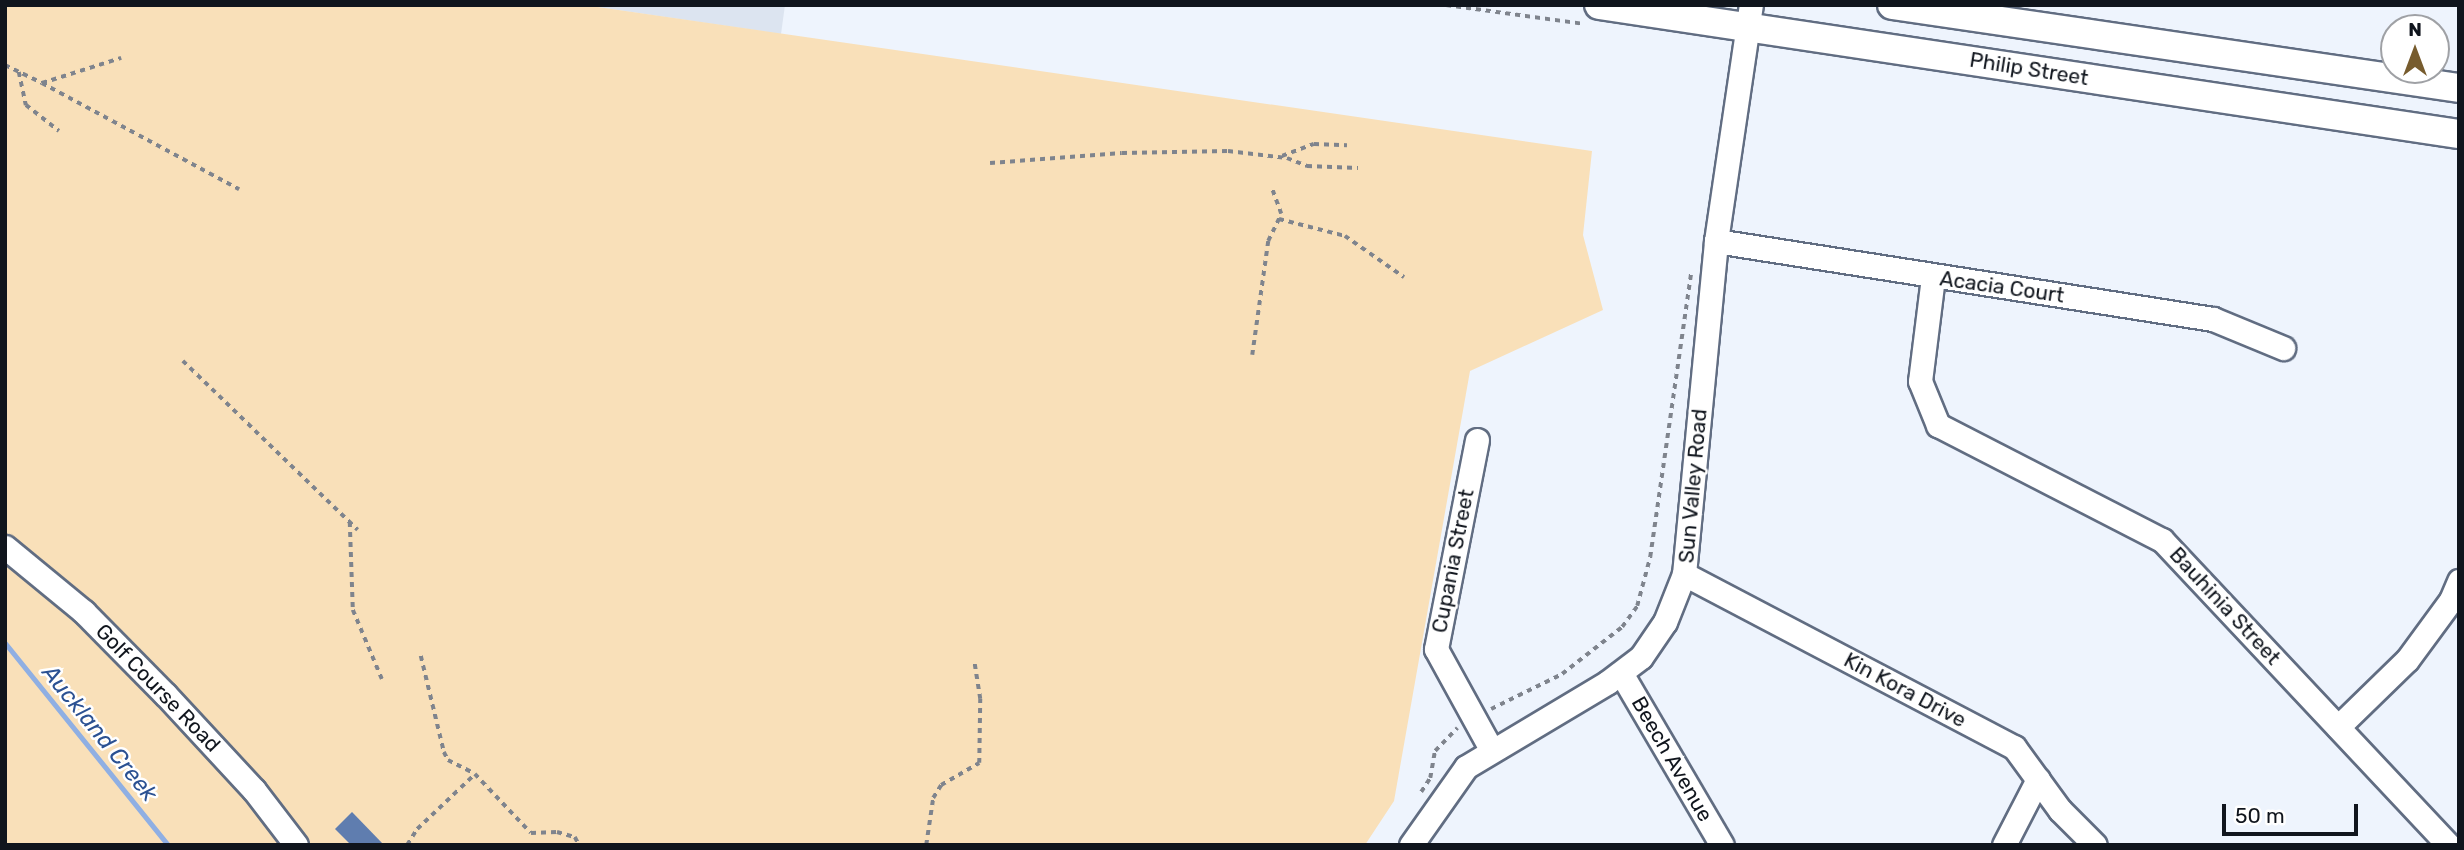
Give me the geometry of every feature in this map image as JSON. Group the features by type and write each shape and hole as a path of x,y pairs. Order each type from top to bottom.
{"main road":[{"name":"Philip Street","path":"1599,5 1750,16 2459,134"},
{"name":"Philip Street","path":"1892,5 2459,88"}],"street":[{"name":"Sun Valley Road","path":"1411,845 1466,767 1621,673 1641,657 1665,622 1684,575 1716,241 1750,16"},
{"name":"Acacia Court","path":"1716,241 2213,319 2283,348"},
{"name":"Bauhinia Street","path":"1933,277 1920,381 1938,425 2162,540 2448,845"},
{"name":"Cupania Street","path":"1478,440 1436,649 1492,751"},
{"name":"Golf Course Road","path":"5,547 84,612 165,694 245,780 296,845"},
{"name":"Kin Kora Drive","path":"1684,575 2014,747 2095,845"},
{"path":"2338,727 2407,660 2451,600 2459,581"},
{"name":"Beech Avenue","path":"1621,673 1722,845"},
{"path":"2004,845 2038,779"}],"path":[{"path":"42,83 121,58"},
{"path":"5,65 239,189"},
{"path":"19,72 26,105 59,131"},
{"path":"1281,157 1314,144 1347,145"},
{"path":"990,163 1175,151 1281,157 1307,166 1358,169"},
{"path":"1252,355 1268,241 1279,219 1279,201 1272,189"},
{"path":"1279,219 1345,236 1404,277"},
{"path":"1416,800 1430,778 1435,751 1472,717 1562,674 1622,627 1637,606 1650,557 1692,268"},
{"path":"183,361 358,530"},
{"path":"350,522 353,610 382,679"},
{"path":"421,656 448,760 475,774 531,833 557,832 575,837 579,845"},
{"path":"926,845 933,798 941,785 979,762 980,699 974,662"},
{"path":"407,845 475,774"}],"shaded area":[{"path":"5,5 584,5 1592,151 1583,235 1603,310 1470,371 1394,801 1365,845 5,845"},
{"path":"584,5 785,5 781,34"}],"building":[{"path":"352,812 384,845 351,845 335,829"}],"waterway":[{"name":"Auckland Creek","path":"5,643 168,845"}]}
